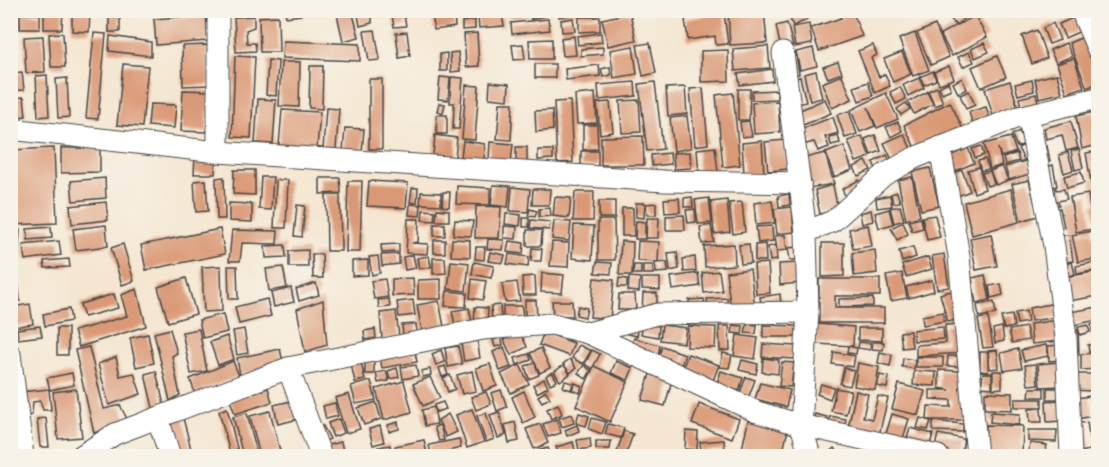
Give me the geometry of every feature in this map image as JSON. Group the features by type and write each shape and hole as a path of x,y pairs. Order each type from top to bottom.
{"street":[{"path":"218,10 218,152"},
{"path":"1081,10 1098,50"},
{"path":"783,53 806,232 808,312 801,425 810,456"},
{"path":"806,232 833,221 884,175 940,147 1028,115 1098,98"},
{"path":"1028,115 1054,246 1063,315 1071,456"},
{"path":"10,129 218,152 664,181 800,183"},
{"path":"940,147 960,256 977,456"},
{"path":"588,333 657,314 808,312"},
{"path":"91,453 115,434 288,368 483,329 552,324 588,333 757,412 801,425 938,456"},
{"path":"10,354 23,456"},
{"path":"288,368 321,456"},
{"path":"158,419 170,456"}],"building":[{"path":"44,10 63,10 62,29 44,29"},
{"path":"109,10 120,10 120,32 109,32"},
{"path":"162,10 191,10 191,12 163,15"},
{"path":"285,10 301,10 301,15 286,17"},
{"path":"336,10 352,10 359,37 343,41"},
{"path":"357,10 372,10 372,23 360,26"},
{"path":"391,10 403,10 406,26 394,27"},
{"path":"432,10 454,10 455,27 434,30"},
{"path":"481,10 498,10 498,12 482,14"},
{"path":"510,10 526,10 527,17 510,18"},
{"path":"530,10 544,10 546,16 531,19"},
{"path":"558,10 575,10 576,14 559,17"},
{"path":"578,10 598,10 599,14 578,16"},
{"path":"728,10 764,10 767,43 730,45"},
{"path":"803,10 807,20 793,26 789,16"},
{"path":"838,10 852,10 862,36 819,51 811,28 841,18"},
{"path":"945,10 971,10 973,13 955,25"},
{"path":"1086,10 1098,10 1098,26"},
{"path":"72,12 90,12 89,32 72,31"},
{"path":"630,13 636,40 608,46 602,19"},
{"path":"724,13 728,44 716,45 715,36 688,40 685,19"},
{"path":"20,14 40,14 40,29 20,29"},
{"path":"206,15 208,41 156,45 154,19"},
{"path":"502,15 504,26 479,28 478,18"},
{"path":"254,16 254,27 246,30 247,43 255,43 256,51 236,52 234,17"},
{"path":"278,16 279,52 260,52 259,17"},
{"path":"975,16 987,37 952,56 940,34"},
{"path":"1077,16 1083,30 1065,38 1059,24"},
{"path":"579,17 600,17 600,31 579,32"},
{"path":"573,18 575,31 562,32 561,20"},
{"path":"548,19 550,30 512,34 511,23"},
{"path":"475,20 475,29 462,30 462,22"},
{"path":"787,23 793,46 781,49 776,26"},
{"path":"1053,23 1060,40 1049,44 1043,28"},
{"path":"809,24 812,44 795,47 792,27"},
{"path":"935,25 949,57 931,65 917,33"},
{"path":"375,30 380,60 369,61 364,31"},
{"path":"1037,30 1047,58 1032,64 1022,36"},
{"path":"407,32 410,56 399,58 396,33"},
{"path":"63,33 65,67 51,67 49,34"},
{"path":"94,33 106,34 98,119 86,118"},
{"path":"477,33 479,66 466,67 464,34"},
{"path":"601,33 602,42 578,45 577,36"},
{"path":"915,33 929,70 913,76 899,39"},
{"path":"1088,35 1098,60 1098,83 1087,88 1069,43"},
{"path":"43,36 45,72 26,73 24,37"},
{"path":"110,36 151,42 151,56 109,51"},
{"path":"574,36 576,55 563,56 561,38"},
{"path":"552,39 552,59 530,59 529,40"},
{"path":"283,41 360,44 360,61 282,58"},
{"path":"650,43 656,73 643,76 637,45"},
{"path":"984,43 989,52 975,58 971,49"},
{"path":"1066,43 1072,56 1056,63 1050,50"},
{"path":"523,44 525,59 514,60 512,45"},
{"path":"208,45 209,85 183,86 182,46"},
{"path":"873,45 877,55 871,58 879,77 885,74 890,86 875,93 858,51"},
{"path":"633,46 637,74 614,78 610,50"},
{"path":"768,46 770,68 735,71 733,49"},
{"path":"603,47 603,54 581,56 581,49"},
{"path":"813,48 817,66 800,70 796,52"},
{"path":"728,50 729,81 701,82 701,51"},
{"path":"458,52 460,71 451,72 450,53"},
{"path":"902,52 911,74 893,82 884,59"},
{"path":"969,52 974,62 963,67 958,57"},
{"path":"447,53 447,71 440,71 440,54"},
{"path":"796,53 799,74 791,76 787,55"},
{"path":"235,56 255,57 251,138 232,137"},
{"path":"997,56 1006,77 981,88 972,67"},
{"path":"1074,58 1084,87 1067,93 1057,64"},
{"path":"268,60 278,61 276,96 266,95"},
{"path":"281,62 300,62 299,107 279,106"},
{"path":"838,62 842,73 828,78 823,67"},
{"path":"123,64 148,66 142,127 117,125"},
{"path":"535,64 555,64 555,78 535,78"},
{"path":"599,65 600,76 566,80 565,69"},
{"path":"310,66 323,66 322,109 309,108"},
{"path":"949,66 954,79 939,84 934,72"},
{"path":"610,67 611,75 603,77 601,69"},
{"path":"772,69 773,81 740,85 738,74"},
{"path":"816,71 822,98 810,101 804,74"},
{"path":"933,71 936,80 924,85 920,77"},
{"path":"22,72 24,90 10,91 10,73"},
{"path":"1057,74 1062,93 1039,98 1035,79"},
{"path":"47,75 49,116 38,117 36,76"},
{"path":"842,75 852,99 832,108 822,83"},
{"path":"440,77 450,78 448,100 438,99"},
{"path":"451,77 463,78 459,129 453,129 454,103 450,103"},
{"path":"800,77 806,102 797,104 790,79"},
{"path":"67,78 69,117 58,118 56,79"},
{"path":"919,78 924,88 908,96 903,85"},
{"path":"962,78 967,89 958,93 953,83"},
{"path":"369,79 382,79 382,149 369,149"},
{"path":"1032,80 1034,91 1018,95 1015,84"},
{"path":"1010,81 1018,108 993,116 985,89"},
{"path":"490,82 509,84 508,100 489,98"},
{"path":"635,82 636,96 599,100 598,85"},
{"path":"655,82 663,149 647,151 639,84"},
{"path":"868,82 873,96 859,101 854,87"},
{"path":"948,82 951,89 942,93 939,87"},
{"path":"466,85 479,86 475,140 462,139"},
{"path":"685,87 687,114 668,116 666,88"},
{"path":"900,87 906,99 896,104 890,92"},
{"path":"937,87 943,103 935,106 928,91"},
{"path":"703,88 708,144 695,146 690,89"},
{"path":"738,89 750,89 749,120 738,120"},
{"path":"183,90 209,91 207,132 181,131"},
{"path":"777,90 777,99 752,100 752,91"},
{"path":"969,91 975,105 966,109 960,95"},
{"path":"927,92 933,104 914,114 908,102"},
{"path":"595,93 597,123 577,124 575,95"},
{"path":"733,93 740,165 723,167 716,95"},
{"path":"886,93 898,119 877,128 868,107 875,126 860,132 851,110"},
{"path":"1036,94 1039,106 1022,111 1019,98"},
{"path":"24,97 26,116 10,118 10,98"},
{"path":"258,99 276,100 273,144 255,143"},
{"path":"825,99 831,113 801,126 796,112"},
{"path":"639,100 641,132 622,133 620,101"},
{"path":"570,101 573,162 557,163 554,102"},
{"path":"778,101 780,132 754,134 752,103"},
{"path":"610,102 613,132 600,134 597,103"},
{"path":"950,102 963,129 917,152 904,125"},
{"path":"439,103 445,104 443,113 437,111"},
{"path":"500,103 513,103 511,140 497,139"},
{"path":"906,103 910,109 901,115 897,109"},
{"path":"150,104 176,105 174,128 148,126"},
{"path":"986,107 990,120 973,125 969,112"},
{"path":"326,108 339,109 336,149 323,149"},
{"path":"282,110 320,112 317,148 279,145"},
{"path":"552,110 553,130 536,132 535,111"},
{"path":"849,111 857,134 845,138 837,115"},
{"path":"1094,112 1098,145 1082,149 1076,116"},
{"path":"436,115 447,115 447,134 437,134"},
{"path":"687,116 691,148 674,151 670,118"},
{"path":"833,117 838,133 825,137 829,147 818,151 814,142 806,144 801,129"},
{"path":"749,121 752,136 742,137 740,122"},
{"path":"1071,121 1078,148 1066,151 1062,135 1046,139 1044,128"},
{"path":"898,122 902,131 891,137 886,127"},
{"path":"583,125 597,125 598,149 583,150"},
{"path":"345,128 364,129 362,153 343,151"},
{"path":"1019,131 1025,144 1017,147 1012,135"},
{"path":"904,134 915,157 895,166 884,143"},
{"path":"435,135 457,138 455,158 433,155"},
{"path":"838,135 840,143 831,145 829,137"},
{"path":"875,135 881,151 871,155 865,139"},
{"path":"643,136 644,165 601,165 601,137"},
{"path":"862,136 870,157 856,162 848,141"},
{"path":"1011,137 1016,152 1001,157 998,148 1002,165 990,169 984,144"},
{"path":"785,140 788,169 768,171 765,142"},
{"path":"463,141 485,144 484,160 461,157"},
{"path":"762,141 764,173 744,174 742,143"},
{"path":"490,142 513,144 511,162 489,160"},
{"path":"1024,145 1029,158 1024,160 1018,148"},
{"path":"844,146 852,170 834,177 826,153"},
{"path":"981,146 984,155 975,158 972,149"},
{"path":"1047,146 1050,161 1040,163 1038,148"},
{"path":"516,147 527,147 527,164 516,164"},
{"path":"715,147 718,172 699,174 697,149"},
{"path":"54,148 57,223 10,225 10,150"},
{"path":"61,148 100,148 100,172 61,173"},
{"path":"968,148 974,163 953,172 947,157"},
{"path":"1079,149 1083,168 1075,170 1071,151"},
{"path":"538,150 553,150 553,159 538,160"},
{"path":"581,151 598,151 598,166 581,166"},
{"path":"1098,151 1098,175 1090,177 1086,153"},
{"path":"690,152 691,168 674,169 673,153"},
{"path":"1068,152 1073,170 1064,173 1059,155"},
{"path":"670,153 671,164 652,166 651,155"},
{"path":"825,153 834,184 809,188 805,158"},
{"path":"1017,153 1019,161 1005,165 1003,158"},
{"path":"887,155 891,163 876,169 873,162"},
{"path":"195,156 216,157 215,174 194,174"},
{"path":"985,159 989,169 981,171 978,161"},
{"path":"1029,160 1033,173 1009,180 1005,167"},
{"path":"866,161 871,170 858,176 854,167"},
{"path":"1053,165 1057,186 1045,188 1042,168"},
{"path":"1002,166 1008,180 996,185 990,171"},
{"path":"979,167 985,189 974,193 968,170"},
{"path":"930,168 939,206 921,210 912,172"},
{"path":"234,170 255,170 255,195 233,194"},
{"path":"962,170 970,191 958,196 949,175"},
{"path":"990,171 994,184 987,186 982,173"},
{"path":"1081,172 1084,183 1067,188 1064,176"},
{"path":"224,177 225,219 217,219 216,178"},
{"path":"261,177 273,177 271,210 259,209"},
{"path":"912,177 920,216 906,220 898,180"},
{"path":"1098,177 1098,201 1095,201 1090,179"},
{"path":"105,178 106,198 73,201 71,181"},
{"path":"320,178 340,178 341,193 320,194"},
{"path":"206,180 208,211 196,212 194,181"},
{"path":"276,180 288,180 286,228 274,228"},
{"path":"859,180 865,190 847,200 842,189"},
{"path":"1029,180 1038,216 1021,221 1012,184"},
{"path":"348,181 362,181 360,252 346,252"},
{"path":"369,181 408,183 406,208 367,206"},
{"path":"493,185 510,186 508,207 491,205"},
{"path":"833,185 838,210 820,214 815,190"},
{"path":"457,186 490,188 490,205 456,204"},
{"path":"512,187 530,189 528,212 510,211"},
{"path":"412,188 418,188 417,203 410,202"},
{"path":"1056,188 1056,190 1064,189 1067,199 1058,201 1059,205 1050,207 1047,190"},
{"path":"533,189 550,189 549,205 532,205"},
{"path":"1011,189 1019,222 972,235 964,202"},
{"path":"421,192 441,193 441,205 420,204"},
{"path":"443,192 450,192 449,207 442,206"},
{"path":"575,192 594,192 593,221 573,221"},
{"path":"897,192 900,202 893,203 891,194"},
{"path":"789,194 790,205 779,207 778,196"},
{"path":"1088,194 1093,229 1076,232 1070,197"},
{"path":"326,195 340,195 341,251 327,251"},
{"path":"890,195 892,206 877,208 876,198"},
{"path":"555,197 571,198 569,218 553,216"},
{"path":"692,197 693,207 684,207 684,198"},
{"path":"679,198 680,212 665,213 664,199"},
{"path":"709,198 712,223 698,224 695,200"},
{"path":"727,200 730,232 714,234 711,202"},
{"path":"599,201 615,201 615,218 599,218"},
{"path":"772,201 775,223 756,225 754,203"},
{"path":"106,202 108,220 72,224 70,206"},
{"path":"742,202 745,232 733,234 729,203"},
{"path":"229,203 252,204 252,222 229,221"},
{"path":"636,203 645,203 644,218 636,217"},
{"path":"656,203 656,215 647,215 646,204"},
{"path":"1098,203 1098,228 1092,205"},
{"path":"410,204 421,205 420,216 409,215"},
{"path":"297,205 305,206 302,237 294,236"},
{"path":"476,206 501,207 499,238 475,238"},
{"path":"900,206 904,220 894,223 890,208"},
{"path":"792,207 794,232 777,234 774,209"},
{"path":"550,208 551,216 539,217 539,209"},
{"path":"622,208 633,208 634,236 622,236"},
{"path":"1060,208 1064,227 1054,229 1050,210"},
{"path":"437,209 449,210 449,221 436,221"},
{"path":"530,209 537,211 535,217 528,216"},
{"path":"695,209 696,222 688,223 686,210"},
{"path":"889,209 893,224 879,228 875,213"},
{"path":"423,210 435,211 434,221 422,220"},
{"path":"871,210 873,221 862,224 860,213"},
{"path":"506,213 521,215 520,226 505,224"},
{"path":"684,215 685,230 666,230 666,216"},
{"path":"935,215 940,237 927,240 922,217"},
{"path":"523,218 529,218 529,227 523,227"},
{"path":"647,218 659,218 658,238 646,238"},
{"path":"921,218 923,228 912,231 909,221"},
{"path":"408,219 419,219 418,242 412,243 428,244 427,254 406,253"},
{"path":"455,220 473,221 471,236 453,235"},
{"path":"531,220 550,222 549,230 530,228"},
{"path":"598,220 614,220 615,260 598,260"},
{"path":"554,221 571,222 569,241 552,239"},
{"path":"636,221 645,222 645,239 635,239"},
{"path":"903,222 908,234 897,240 891,228"},
{"path":"434,224 445,224 445,236 434,236"},
{"path":"106,225 108,246 76,250 73,229"},
{"path":"574,225 594,226 592,260 572,258"},
{"path":"711,225 714,242 702,244 700,227"},
{"path":"868,225 872,246 853,249 849,229"},
{"path":"504,226 517,227 516,239 504,238"},
{"path":"772,226 773,241 758,243 756,227"},
{"path":"51,227 52,238 28,240 27,229"},
{"path":"10,229 20,230 18,261 10,261"},
{"path":"220,229 225,254 146,270 141,245"},
{"path":"232,230 278,231 277,244 242,243 240,261 229,261"},
{"path":"527,230 542,230 541,246 527,246"},
{"path":"1092,231 1097,259 1078,262 1072,235"},
{"path":"991,234 997,266 976,270 970,238"},
{"path":"785,235 787,250 777,251 775,236"},
{"path":"1069,235 1073,261 1060,263 1057,236"},
{"path":"452,239 470,240 470,257 451,256"},
{"path":"488,239 504,240 503,250 487,249"},
{"path":"434,240 445,240 445,253 434,253"},
{"path":"59,241 61,255 25,260 23,245"},
{"path":"509,241 524,243 523,254 507,252"},
{"path":"621,241 633,242 632,275 619,275"},
{"path":"638,241 659,242 658,262 637,261"},
{"path":"552,242 569,243 568,267 550,266"},
{"path":"822,243 844,243 844,276 822,277"},
{"path":"123,244 134,281 122,285 111,248"},
{"path":"399,244 399,252 382,253 381,245"},
{"path":"734,244 735,265 705,267 704,246"},
{"path":"749,244 751,263 741,264 739,245"},
{"path":"765,244 766,261 755,261 755,245"},
{"path":"285,245 286,257 266,258 265,246"},
{"path":"776,245 777,260 770,261 768,247"},
{"path":"476,247 485,247 484,260 475,259"},
{"path":"798,247 799,260 790,260 788,248"},
{"path":"913,247 916,257 902,262 899,251"},
{"path":"532,248 542,249 541,261 531,261"},
{"path":"308,250 308,267 289,267 289,251"},
{"path":"875,250 877,273 854,276 852,253"},
{"path":"490,252 505,255 503,263 488,261"},
{"path":"677,252 679,269 670,271 668,253"},
{"path":"312,254 322,254 323,278 313,278"},
{"path":"399,254 399,264 382,266 381,255"},
{"path":"509,254 529,257 528,267 507,264"},
{"path":"944,254 949,287 937,289 932,256"},
{"path":"413,255 416,268 405,270 403,257"},
{"path":"378,256 380,273 372,275 369,257"},
{"path":"429,256 431,267 419,269 417,258"},
{"path":"695,257 696,271 684,272 683,259"},
{"path":"928,257 932,269 906,277 902,265"},
{"path":"433,258 445,258 446,273 433,274"},
{"path":"69,259 70,267 45,268 44,261"},
{"path":"368,260 368,275 352,276 352,261"},
{"path":"451,261 469,263 466,291 448,289"},
{"path":"474,262 494,266 491,278 472,274"},
{"path":"597,262 612,263 611,274 595,273"},
{"path":"667,262 668,272 656,273 655,263"},
{"path":"1072,262 1075,274 1065,277 1062,265"},
{"path":"1097,262 1098,270 1077,274 1076,266"},
{"path":"768,263 770,293 756,294 754,264"},
{"path":"798,263 799,283 780,285 779,264"},
{"path":"634,265 641,265 641,274 633,274"},
{"path":"643,265 653,265 653,274 643,274"},
{"path":"221,266 222,311 204,312 202,267"},
{"path":"228,266 237,266 238,299 229,299"},
{"path":"283,267 287,288 269,291 266,269"},
{"path":"17,268 20,301 10,302 10,269"},
{"path":"750,269 755,307 731,310 726,272"},
{"path":"719,271 722,291 704,293 702,273"},
{"path":"1098,271 1098,296 1069,301 1065,277"},
{"path":"542,273 564,275 562,293 541,292"},
{"path":"698,273 700,286 673,290 671,277"},
{"path":"902,273 907,298 891,301 886,276"},
{"path":"985,275 990,300 976,303 972,278"},
{"path":"535,276 536,295 523,295 522,277"},
{"path":"629,277 640,278 639,292 628,291"},
{"path":"186,278 196,314 168,322 158,287"},
{"path":"413,278 414,295 392,296 392,279"},
{"path":"594,278 614,280 610,319 590,317"},
{"path":"619,278 627,279 627,287 618,287"},
{"path":"642,278 660,278 660,290 642,289"},
{"path":"385,279 388,297 374,299 371,281"},
{"path":"441,279 441,299 418,299 418,280"},
{"path":"472,279 486,281 483,300 470,298"},
{"path":"819,279 880,279 880,296 835,296 835,308 884,308 884,323 819,323"},
{"path":"932,280 934,291 909,298 906,287"},
{"path":"517,282 520,301 505,302 502,284"},
{"path":"316,283 319,295 299,301 296,289"},
{"path":"1001,284 1003,295 991,298 989,286"},
{"path":"291,288 294,302 274,307 271,293"},
{"path":"137,289 146,326 79,347 74,331 127,316 121,295"},
{"path":"955,290 962,318 948,322 940,294"},
{"path":"447,291 467,293 466,307 445,306"},
{"path":"643,293 657,293 657,313 642,313"},
{"path":"114,294 118,308 84,317 80,304"},
{"path":"619,294 635,294 636,310 618,310"},
{"path":"780,294 781,305 762,309 760,297"},
{"path":"727,298 728,311 708,311 707,299"},
{"path":"873,298 873,306 839,307 839,299"},
{"path":"267,299 271,316 239,324 235,307"},
{"path":"389,299 390,307 379,308 378,300"},
{"path":"704,299 705,310 690,311 689,300"},
{"path":"323,300 327,345 305,352 297,309"},
{"path":"413,300 415,315 399,317 397,302"},
{"path":"525,300 536,300 537,317 525,318"},
{"path":"439,301 444,327 422,331 417,305"},
{"path":"552,301 572,301 573,316 553,316"},
{"path":"994,302 996,314 979,317 977,305"},
{"path":"1056,303 1058,317 1031,321 1029,308"},
{"path":"30,304 33,324 14,327 11,307"},
{"path":"500,305 501,319 492,320 491,306"},
{"path":"503,306 522,306 523,318 503,318"},
{"path":"578,306 587,308 585,317 576,315"},
{"path":"475,307 488,308 487,325 474,325"},
{"path":"1098,307 1098,320 1073,325 1070,312"},
{"path":"469,308 472,322 455,325 452,311"},
{"path":"69,309 71,321 45,326 43,314"},
{"path":"396,311 399,337 382,339 380,313"},
{"path":"1026,311 1028,322 1017,324 1015,313"},
{"path":"943,312 945,321 923,325 922,316"},
{"path":"223,314 227,332 203,338 199,320"},
{"path":"1012,315 1014,327 1004,329 1001,317"},
{"path":"988,317 993,347 983,348 978,319"},
{"path":"1057,320 1059,341 1032,344 1030,324"},
{"path":"1098,323 1098,333 1093,334 1091,324"},
{"path":"416,324 417,333 403,335 402,325"},
{"path":"643,324 659,326 658,337 641,334"},
{"path":"747,324 757,325 756,334 745,333"},
{"path":"817,324 854,327 853,346 816,344"},
{"path":"960,324 963,353 916,356 916,345 946,343 945,325"},
{"path":"662,325 686,328 684,343 660,340"},
{"path":"733,325 743,326 742,334 732,333"},
{"path":"763,325 797,326 796,337 763,337"},
{"path":"1088,325 1090,332 1080,335 1078,327"},
{"path":"40,326 42,336 18,339 17,329"},
{"path":"688,326 716,327 715,348 687,347"},
{"path":"719,326 729,326 730,350 720,351"},
{"path":"639,327 637,336 624,333"},
{"path":"943,327 944,339 914,341 913,330"},
{"path":"1002,327 1004,341 995,343 993,329"},
{"path":"1026,327 1029,340 1012,343 1009,330"},
{"path":"57,328 68,328 68,355 57,355"},
{"path":"858,328 882,328 882,341 858,340"},
{"path":"170,329 177,353 172,356 180,395 170,401 154,333"},
{"path":"199,329 207,371 191,374 182,332"},
{"path":"244,329 248,353 237,355 233,331"},
{"path":"375,329 376,338 365,340 364,331"},
{"path":"1068,330 1078,330 1079,355 1068,355"},
{"path":"910,331 912,347 902,348 900,332"},
{"path":"520,332 527,347 511,355 504,340"},
{"path":"544,332 574,343 569,356 539,345"},
{"path":"148,334 154,363 136,367 130,338"},
{"path":"737,335 758,338 755,359 734,356"},
{"path":"227,336 234,359 218,365 210,342"},
{"path":"501,337 503,345 495,347 493,340"},
{"path":"634,338 660,345 658,356 631,349"},
{"path":"477,340 480,358 464,361 461,343"},
{"path":"859,342 871,343 870,350 858,348"},
{"path":"873,342 884,342 883,350 872,349"},
{"path":"763,344 796,346 795,359 762,357"},
{"path":"1098,344 1098,351 1089,352 1088,345"},
{"path":"579,345 591,351 583,364 572,358"},
{"path":"1046,345 1048,356 1024,361 1021,350"},
{"path":"1059,345 1060,360 1049,361 1048,346"},
{"path":"458,346 462,364 448,367 445,348"},
{"path":"662,346 685,354 680,369 657,361"},
{"path":"848,346 857,348 856,354 847,353"},
{"path":"89,347 104,409 120,405 128,421 94,433 75,350"},
{"path":"504,347 511,367 500,371 493,352"},
{"path":"541,348 550,368 540,373 530,353"},
{"path":"280,349 284,366 240,375 237,358"},
{"path":"1018,349 1022,368 1004,371 1001,353"},
{"path":"441,350 445,362 436,365 432,354"},
{"path":"592,350 600,354 592,369 585,364"},
{"path":"997,350 999,368 990,369 988,351"},
{"path":"415,352 417,362 382,368 380,357"},
{"path":"834,352 855,356 853,367 832,364"},
{"path":"880,352 892,355 890,366 878,363"},
{"path":"980,352 988,352 988,372 980,371"},
{"path":"723,353 732,355 729,368 720,367"},
{"path":"1098,353 1098,369 1081,370 1081,354"},
{"path":"529,354 531,360 517,365 515,358"},
{"path":"688,354 719,365 712,383 681,372"},
{"path":"948,356 963,356 963,367 947,366"},
{"path":"116,357 120,376 134,373 141,394 109,405 98,364"},
{"path":"916,357 943,357 943,367 916,367"},
{"path":"763,358 779,360 778,374 762,372"},
{"path":"903,358 915,360 914,369 902,367"},
{"path":"570,359 576,368 570,373 563,364"},
{"path":"742,360 758,364 756,374 739,370"},
{"path":"233,361 239,376 195,393 190,379"},
{"path":"616,361 633,368 628,380 611,373"},
{"path":"361,362 365,380 355,382 351,364"},
{"path":"365,362 374,362 374,374 365,374"},
{"path":"782,362 794,363 791,387 779,386"},
{"path":"1059,362 1061,386 1040,387 1038,364"},
{"path":"535,363 539,375 529,379 525,366"},
{"path":"858,363 879,367 875,390 854,386"},
{"path":"490,364 497,386 483,391 476,368"},
{"path":"1036,364 1038,384 1028,385 1025,365"},
{"path":"416,365 418,376 403,379 401,367"},
{"path":"520,365 529,384 511,393 501,374"},
{"path":"564,365 570,374 560,381 554,372"},
{"path":"584,365 591,371 586,379 578,373"},
{"path":"445,366 448,375 442,377 439,368"},
{"path":"594,366 628,382 610,422 576,406"},
{"path":"397,368 399,377 390,379 388,371"},
{"path":"844,368 854,371 850,386 840,384"},
{"path":"430,369 431,375 423,377 421,371"},
{"path":"939,370 960,371 960,390 965,389 965,420 927,420 928,406 951,407 951,400 930,399 930,390 950,390 939,388"},
{"path":"156,371 164,405 153,408 145,374"},
{"path":"386,371 389,381 378,383 376,373"},
{"path":"472,371 476,391 462,394 457,375"},
{"path":"721,371 743,378 739,391 717,384"},
{"path":"914,371 936,372 935,386 913,385"},
{"path":"993,371 1002,371 1002,388 993,389"},
{"path":"552,372 557,381 550,384 546,376"},
{"path":"72,373 74,385 50,390 47,378"},
{"path":"983,373 992,373 992,388 981,387"},
{"path":"650,374 672,380 665,406 642,400"},
{"path":"1071,374 1093,374 1093,391 1070,390"},
{"path":"450,375 455,389 448,392 443,378"},
{"path":"880,375 889,377 887,388 877,386"},
{"path":"430,377 440,398 423,406 413,384"},
{"path":"746,377 755,380 749,396 740,393"},
{"path":"544,379 548,387 537,393 533,385"},
{"path":"1095,380 1098,380 1098,394 1096,394"},
{"path":"371,381 376,400 356,404 351,386"},
{"path":"404,381 412,412 384,420 376,389"},
{"path":"565,381 573,383 571,390 563,387"},
{"path":"575,383 582,386 580,393 572,390"},
{"path":"760,383 790,390 786,407 755,399"},
{"path":"821,384 834,388 830,399 817,394"},
{"path":"899,384 925,391 918,415 892,409"},
{"path":"268,388 272,402 235,414 230,400"},
{"path":"836,388 851,391 846,414 831,411"},
{"path":"1030,388 1044,388 1044,397 1029,397"},
{"path":"1047,388 1062,388 1062,399 1047,399"},
{"path":"49,389 51,410 43,410 40,401 33,402 32,415 23,417 20,392"},
{"path":"76,389 82,437 58,439 53,392"},
{"path":"501,390 507,407 497,411 491,393"},
{"path":"524,391 535,417 523,423 512,397"},
{"path":"546,391 550,398 542,402 538,396"},
{"path":"856,391 868,394 863,417 872,419 878,396 888,398 879,435 848,428"},
{"path":"486,392 491,404 476,410 471,397"},
{"path":"985,392 1012,393 1012,410 985,409"},
{"path":"349,394 360,429 346,433 335,398"},
{"path":"1090,396 1093,416 1072,420 1069,399"},
{"path":"1015,399 1042,399 1042,407 1015,407"},
{"path":"295,400 299,419 278,424 274,405"},
{"path":"1061,400 1062,421 1047,422 1046,401"},
{"path":"376,402 381,419 364,425 358,408"},
{"path":"443,402 446,409 436,412 434,405"},
{"path":"335,403 338,416 326,419 323,406"},
{"path":"558,404 562,414 551,419 547,409"},
{"path":"699,404 739,419 732,438 692,424"},
{"path":"434,407 437,424 425,426 422,410"},
{"path":"227,408 238,452 230,454 219,411"},
{"path":"1041,408 1042,422 1030,422 1029,409"},
{"path":"472,409 484,442 467,448 456,415"},
{"path":"270,411 280,451 260,456 250,416"},
{"path":"499,412 506,435 498,438 490,415"},
{"path":"991,412 1020,414 1019,425 990,422"},
{"path":"247,413 257,454 243,456 233,417"},
{"path":"486,413 494,439 486,442 477,416"},
{"path":"579,413 589,416 586,426 576,423"},
{"path":"182,414 191,449 175,454 166,418"},
{"path":"448,414 457,432 446,437 438,420"},
{"path":"572,414 574,423 562,427 559,418"},
{"path":"815,414 827,417 825,425 813,422"},
{"path":"892,414 909,419 902,442 885,437"},
{"path":"830,416 846,419 844,429 828,426"},
{"path":"46,418 49,447 40,447 37,419"},
{"path":"592,418 606,422 602,434 589,429"},
{"path":"920,418 931,421 928,430 917,428"},
{"path":"339,419 344,433 333,437 328,423"},
{"path":"557,419 561,433 548,437 543,424"},
{"path":"748,421 788,429 782,456 742,449"},
{"path":"933,421 963,424 963,432 933,431"},
{"path":"398,422 399,429 389,432 388,425"},
{"path":"515,422 519,441 509,443 505,425"},
{"path":"1087,422 1091,450 1079,452 1075,424"},
{"path":"540,424 548,443 534,449 526,429"},
{"path":"608,424 624,428 621,438 605,434"},
{"path":"440,425 444,440 439,441 434,427"},
{"path":"577,425 579,431 567,436 565,430"},
{"path":"986,425 1023,426 1022,456 984,456"},
{"path":"323,426 330,439 320,444 314,430"},
{"path":"380,426 384,442 373,445 369,429"},
{"path":"910,428 933,434 930,445 907,439"},
{"path":"1028,430 1057,430 1056,442 1028,441"},
{"path":"624,431 633,434 626,454 617,452"},
{"path":"686,431 698,432 697,450 685,449"},
{"path":"938,434 964,439 961,456 934,451"},
{"path":"590,438 591,448 579,450 577,440"},
{"path":"459,439 461,448 431,455 429,445"},
{"path":"424,440 427,454 397,456 395,446"},
{"path":"724,440 725,450 701,452 700,442"},
{"path":"596,441 611,441 610,449 596,449"},
{"path":"341,442 344,456 327,456 324,446"},
{"path":"573,442 575,450 559,455 556,447"},
{"path":"1030,443 1047,445 1045,456 1028,455"},
{"path":"390,445 392,456 380,456 378,447"},
{"path":"548,448 551,456 540,456 538,451"},
{"path":"834,448 841,456 825,456"}]}
